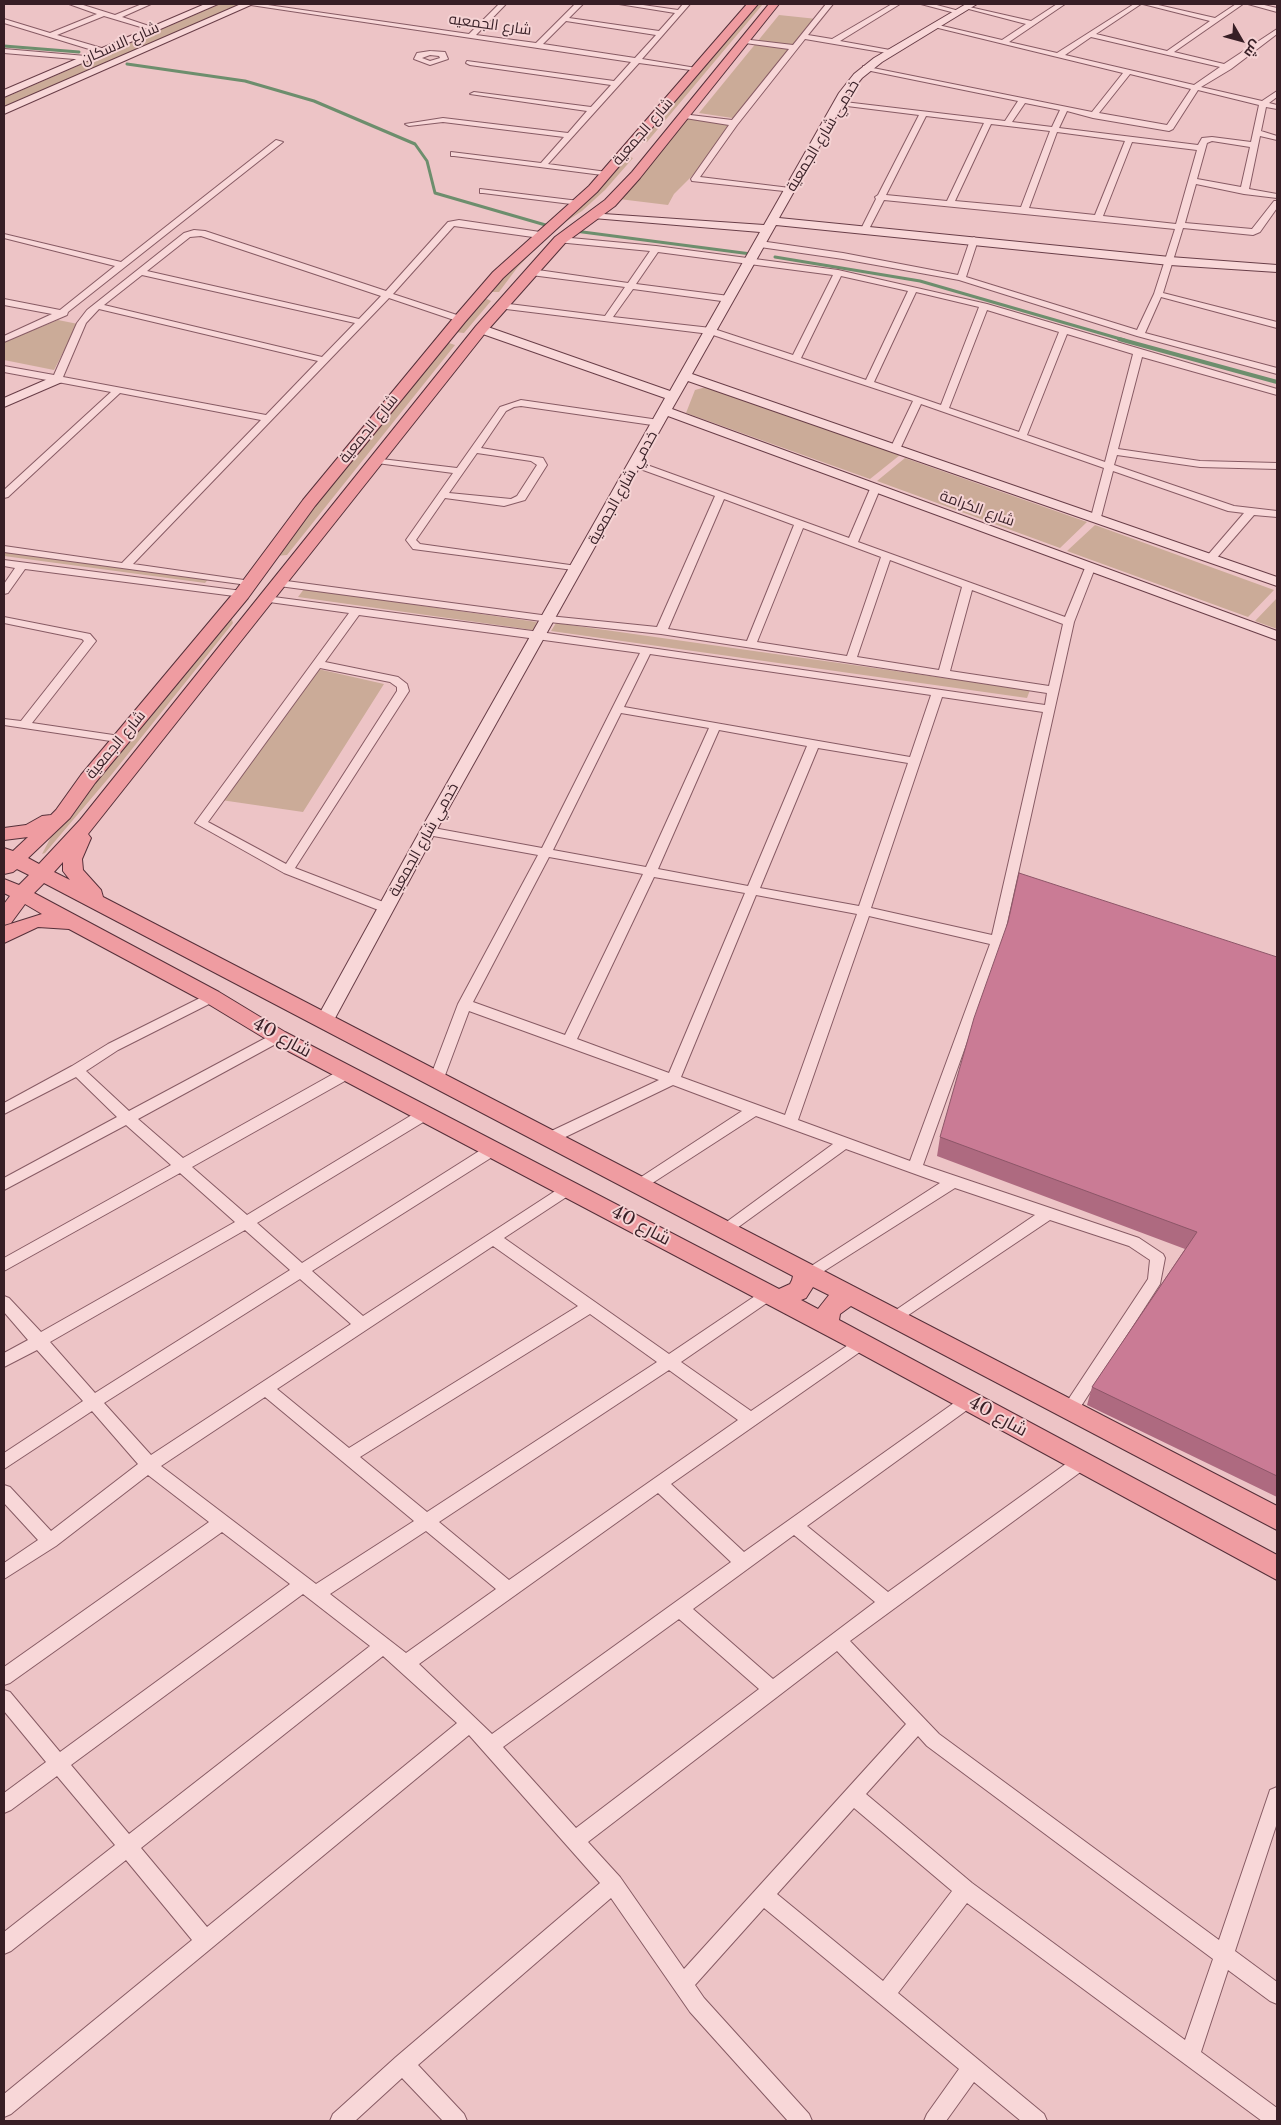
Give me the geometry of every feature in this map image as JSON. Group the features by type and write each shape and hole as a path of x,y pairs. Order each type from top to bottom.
{"main road":[{"name":"شارع الجمعية","path":"8,861 63,814 88,779 246,589 334,472 498,275 540,235 579,203 607,174 753,4"},
{"name":"شارع الجمعية","path":"4,918 13,890 43,874 87,824 377,460 488,327 501,306 560,240 610,203 649,160 774,4"},
{"path":"635,142 646,146 661,146"},
{"path":"624,155 639,155 649,160"},
{"path":"334,472 347,478 364,478"},
{"path":"309,503 326,502 339,508"},
{"path":"266,562 280,564 288,571"},
{"path":"4,834 31,830 63,814"},
{"path":"87,824 72,859 73,871 77,879 106,907"},
{"name":"شارع 40","path":"8,861 43,874 437,1078 1277,1519"},
{"name":"شارع 40","path":"13,890 212,997 278,1037 774,1296 1277,1568"},
{"path":"4,936 25,925 48,920 76,923 90,930"},
{"path":"774,1296 798,1291 807,1273"},
{"path":"827,1325 828,1312 835,1303 854,1297"}],"street":[{"path":"73,4 85,5 154,29"},
{"path":"116,17 148,4"},
{"name":"شارع الاسكان","path":"6,91 213,4"},
{"name":"شارع الاسكان","path":"4,111 248,4"},
{"name":"شارع الجمعيه","path":"248,4 698,69"},
{"path":"471,36 503,4"},
{"path":"538,45 579,4"},
{"path":"623,4 680,12"},
{"path":"542,165 687,4"},
{"path":"790,190 695,179 734,123 829,4"},
{"path":"833,42 897,4"},
{"path":"925,4 966,7 1031,23"},
{"path":"1002,43 1061,4"},
{"path":"1059,55 1138,4"},
{"path":"1146,4 1215,20"},
{"path":"1168,52 1240,4"},
{"path":"1252,4 1277,10"},
{"name":"خدمي شارع الجمعية","path":"325,1020 428,831 850,85 866,68 966,7"},
{"path":"50,35 104,13"},
{"path":"565,19 660,33"},
{"path":"4,21 102,51"},
{"path":"934,26 1277,107"},
{"path":"866,68 1094,116 1168,128 1196,87 1276,33"},
{"path":"436,53 461,34"},
{"path":"1091,35 1228,67"},
{"path":"803,36 890,52"},
{"path":"745,41 794,47"},
{"path":"4,51 86,58"},
{"path":"470,63 614,84"},
{"path":"1094,116 1128,72"},
{"path":"1244,192 1263,104 1277,93"},
{"path":"474,94 592,109"},
{"path":"1006,125 1022,101"},
{"path":"839,103 1202,148"},
{"path":"1024,210 1054,130 1064,110"},
{"path":"865,229 923,114"},
{"path":"685,116 734,123"},
{"path":"409,124 443,120 568,135"},
{"path":"950,203 988,122"},
{"path":"1256,132 1277,138"},
{"path":"1098,217 1129,140"},
{"path":"1140,334 1158,294 1205,140 1254,144"},
{"path":"4,339 61,313 280,142"},
{"path":"454,154 607,174"},
{"path":"1193,181 1244,192 1277,196"},
{"path":"483,191 579,203"},
{"path":"880,197 1253,232 1277,203"},
{"path":"593,215 865,229 1168,261 1277,269"},
{"path":"1267,217 1277,219"},
{"path":"125,566 387,295 451,224 540,235"},
{"path":"4,403 57,379 85,318 97,306 187,235 202,232 460,319"},
{"path":"4,236 122,265"},
{"path":"560,240 656,249 749,263 838,273 984,306 1138,354 1277,392"},
{"path":"961,278 974,240"},
{"path":"760,244 843,256 961,278 1140,334 1277,371"},
{"path":"608,318 656,249"},
{"path":"140,272 361,322"},
{"path":"530,272 729,298"},
{"path":"796,359 838,273"},
{"path":"869,384 913,289"},
{"path":"1158,294 1277,325"},
{"path":"4,302 85,318"},
{"path":"97,306 324,360"},
{"path":"501,306 711,331 918,400 1232,509 1252,512 1264,511 1277,514"},
{"path":"944,409 984,306"},
{"path":"488,327 505,326 680,386"},
{"name":"شارع الكرامة","path":"488,327 680,386 896,448 1277,582"},
{"path":"1022,436 1064,331"},
{"path":"1096,517 1138,354"},
{"path":"1265,368 1277,359"},
{"path":"4,370 267,418"},
{"path":"4,392 38,376"},
{"path":"4,495 117,391"},
{"path":"896,448 918,400"},
{"path":"577,569 417,547 411,540 503,409 521,403 662,417"},
{"name":"شارع الكرامة","path":"662,417 875,489 1277,636"},
{"path":"442,495 504,504 513,502 521,498 542,465 539,460 533,458 474,450"},
{"path":"1112,452 1200,464 1277,466"},
{"path":"377,460 459,471"},
{"path":"636,464 1069,622"},
{"path":"853,542 875,489"},
{"path":"661,631 721,494"},
{"path":"1211,558 1252,512"},
{"path":"751,644 800,523"},
{"path":"4,550 125,566 246,589"},
{"path":"851,658 887,555"},
{"path":"4,563 246,589"},
{"path":"4,591 22,566"},
{"path":"915,1168 997,941 1052,690 1069,622 1090,568"},
{"path":"288,571 549,619 661,631 944,672 1052,690"},
{"path":"944,672 968,585"},
{"path":"266,599 540,635 1048,709"},
{"path":"357,610 202,819 204,826 288,870 386,908"},
{"path":"4,620 86,636 90,641 24,725"},
{"path":"437,1078 465,1004 545,854 646,651"},
{"path":"288,870 403,691 403,686 394,679 318,664"},
{"path":"790,1122 938,692"},
{"path":"618,709 915,760"},
{"path":"4,722 120,740"},
{"path":"569,1041 650,872 716,725"},
{"path":"550,1138 673,1079 814,742"},
{"path":"428,831 545,854 864,911 997,941"},
{"path":"4,1109 77,1070 113,1047 212,997"},
{"path":"465,1004 953,1182 1134,1242 1158,1258 1155,1280 1070,1409"},
{"path":"4,1185 278,1037"},
{"path":"77,1070 127,1118 362,1324"},
{"path":"4,1265 347,1073"},
{"path":"640,1185 755,1109"},
{"path":"4,1361 247,1222 425,1114"},
{"path":"726,1230 845,1142"},
{"path":"4,1462 92,1403 302,1272 492,1150"},
{"path":"807,1273 953,1182"},
{"path":"4,1572 50,1542 149,1465 569,1188"},
{"path":"895,1318 1047,1214"},
{"path":"492,1238 750,1419"},
{"path":"4,1804 58,1764 310,1589 426,1522 669,1362 774,1296"},
{"path":"4,1302 149,1465 406,1663 470,1723 612,1884 697,2005 802,2121"},
{"path":"347,1457 589,1307"},
{"path":"406,1663 659,1482 862,1343"},
{"path":"265,1388 508,1589"},
{"path":"490,1746 968,1400"},
{"path":"574,1841 888,1602 1080,1463"},
{"path":"659,1482 743,1562"},
{"path":"4,1492 50,1542"},
{"path":"4,1677 222,1522"},
{"path":"794,1525 888,1602"},
{"path":"679,1608 772,1690"},
{"path":"838,1640 933,1740 1277,1994"},
{"path":"4,1944 383,1646"},
{"path":"4,1698 206,1941"},
{"path":"4,2108 470,1723"},
{"path":"683,1984 917,1724"},
{"path":"853,1795 965,1890 1277,2120"},
{"path":"1190,2056 1223,1955 1272,1831 1277,1796"},
{"path":"340,2121 403,2064 612,1884"},
{"path":"884,1995 965,1890"},
{"path":"763,1896 1037,2121"},
{"path":"403,2064 457,2121"},
{"path":"934,2121 972,2068"}],"shaded area":[{"path":"220,4 240,4 4,107 4,98"},
{"path":"757,4 763,4 647,142 640,143 639,142"},
{"path":"779,15 817,19 739,119 699,113"},
{"path":"686,118 736,123 692,176 674,194 668,205 619,199"},
{"path":"627,156 633,158 605,190 582,211 553,230 517,268 499,292 492,292 514,263"},
{"path":"487,299 491,301 464,333 455,332 482,300"},
{"path":"58,320 78,324 54,370 4,360 4,342"},
{"path":"445,344 455,345 287,555 276,556 274,554"},
{"path":"706,387 900,455 870,479 686,413 695,390"},
{"path":"905,458 1087,522 1060,548 877,481"},
{"path":"1095,525 1274,590 1248,617 1067,551"},
{"path":"4,550 210,577 205,583 4,556"},
{"path":"304,589 537,622 533,630 298,597"},
{"path":"1277,598 1277,629 1255,621"},
{"path":"227,619 232,620 233,623 112,774 45,853 42,854 63,814"},
{"path":"556,623 1030,690 1027,698 551,631"},
{"path":"318,669 384,684 303,812 221,800"}],"building":[{"path":"1019,873 1277,957 1277,1476 1092,1387 1197,1232 940,1137 974,1018 1008,922"}],"waterway":[{"path":"4,46 79,52"},
{"path":"127,64 245,81 314,101 415,144 427,161 435,193 549,226"},
{"path":"575,231 751,254"},
{"path":"775,257 920,281 1124,340"},
{"path":"1119,339 1277,382"}]}
